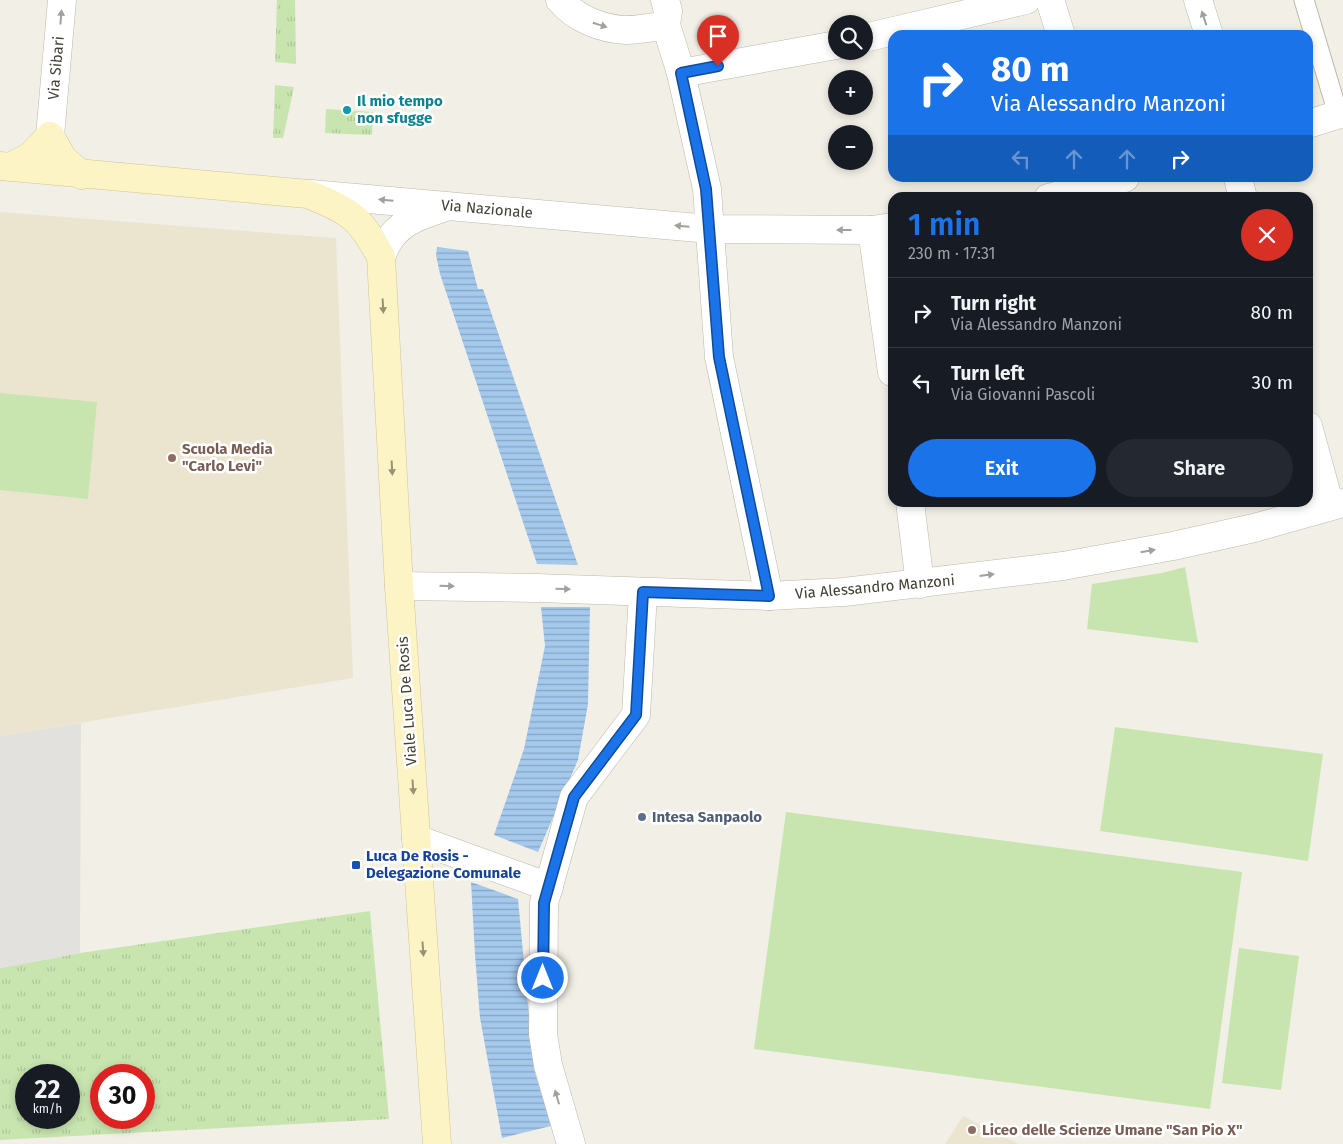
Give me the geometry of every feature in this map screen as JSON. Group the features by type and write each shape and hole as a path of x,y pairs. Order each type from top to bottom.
{"main road":[{"path":"5,166 31,156 50,136 63,159 82,175"},
{"name":"Via Nazionale","path":"5,166 82,175 308,194"},
{"path":"308,194 338,208 356,220 370,237 381,257"},
{"name":"Viale Luca De Rosis","path":"381,257 399,586 437,1144"}],"street":[{"name":"Via Sibari","path":"50,136 62,0"},
{"path":"560,0 567,9 580,17 610,28 628,30 665,13 681,73 706,189 719,357 769,596"},
{"path":"898,30 1026,0"},
{"path":"1050,0 1059,30"},
{"path":"1198,0 1207,30"},
{"path":"873,36 888,32"},
{"path":"681,73 828,46"},
{"path":"1313,122 1340,113"},
{"path":"1068,192 1102,182"},
{"name":"Via Nazionale","path":"308,194 710,229 882,228"},
{"path":"381,257 392,236 409,221 427,213 452,206"},
{"path":"882,228 888,314"},
{"path":"1313,440 1336,504"},
{"name":"Via Alessandro Manzoni","path":"399,586 537,588 769,596 844,592 1063,566 1173,546 1254,528 1336,504"},
{"path":"911,507 920,584"},
{"path":"571,1144 548,1065 543,1034 544,903 574,797 636,715 643,592"},
{"path":"416,839 548,886"}],"lane":[{"path":"1304,0 1340,113"}],"shaded area":[{"name":"Scuola Media \"Carlo Levi\"","path":"0,212 336,238 353,678 0,736"},
{"path":"81,723 80,953 0,968 0,736"},
{"name":"Liceo delle Scienze Umane \"San Pio X\"","path":"963,1116 1019,1144 945,1144"}],"green space":[{"path":"277,0 295,0 296,64 275,62"},
{"path":"275,85 294,87 283,138 273,138"},
{"path":"326,109 373,112 372,135 325,133"},
{"path":"0,393 97,402 88,499 0,490"},
{"path":"1185,567 1198,643 1087,629 1092,584 1162,573"},
{"path":"1115,727 1323,754 1308,861 1100,831"},
{"path":"786,812 1242,872 1210,1109 754,1049"},
{"path":"370,911 389,1119 0,1140 0,968 80,953"},
{"path":"1239,948 1299,956 1281,1090 1222,1083"}],"water":[{"path":"437,247 468,251 478,289 483,289 578,565 537,564 440,274 436,255"},
{"path":"541,607 590,607 588,704 578,760 538,852 494,835 524,749 545,646"},
{"path":"471,882 518,899 534,1069 551,1126 502,1138 480,1018"}],"place":[{"name":"Il mio tempo non sfugge","path":"347,110"},
{"name":"Scuola Media \"Carlo Levi\"","path":"172,458"},
{"name":"Intesa Sanpaolo","path":"642,817"},
{"name":"Luca De Rosis - Delegazione Comunale","path":"356,865"},
{"name":"Liceo delle Scienze Umane \"San Pio X\"","path":"972,1130"}],"route":[{"path":"543,978 544,903 574,797 636,715 643,592 769,596 719,357 706,189 681,73 718,66"}]}
